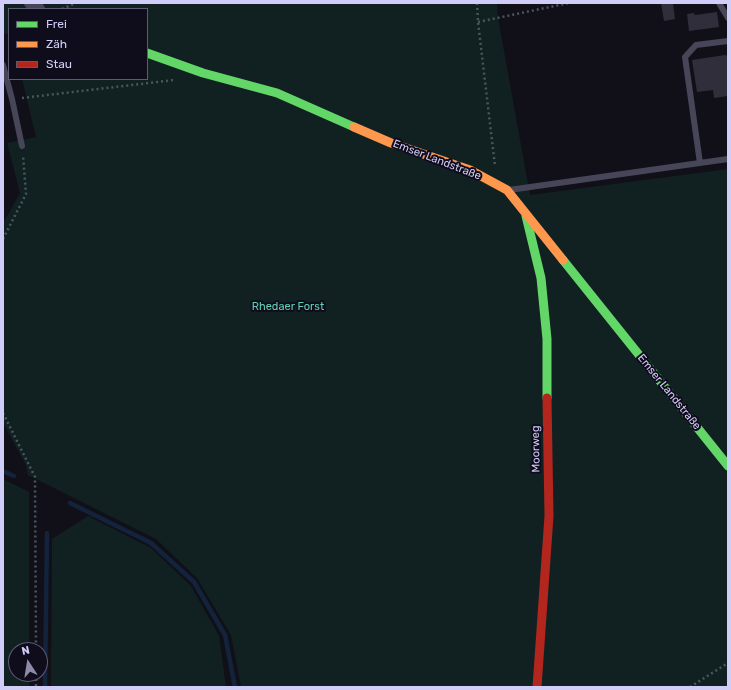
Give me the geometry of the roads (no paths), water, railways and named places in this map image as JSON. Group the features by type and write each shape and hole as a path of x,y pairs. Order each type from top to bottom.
{"street":[{"name":"Emser Landstraße","path":"148,53 204,73 277,93 391,143 470,170 507,190 728,466"},
{"name":"Moorweg","path":"525,212 541,278 547,340 549,516 537,687"}],"lane":[{"path":"719,3 728,18"},
{"path":"700,163 685,57 696,45 728,42"},
{"path":"3,65 22,146"},
{"path":"507,190 728,160"}],"waterway":[{"path":"3,471 14,476"},
{"path":"70,503 151,543 194,582 225,635 235,687"},
{"path":"45,687 47,533"}],"park label":[{"name":"Rhedaer Forst","path":"288,307"}]}
